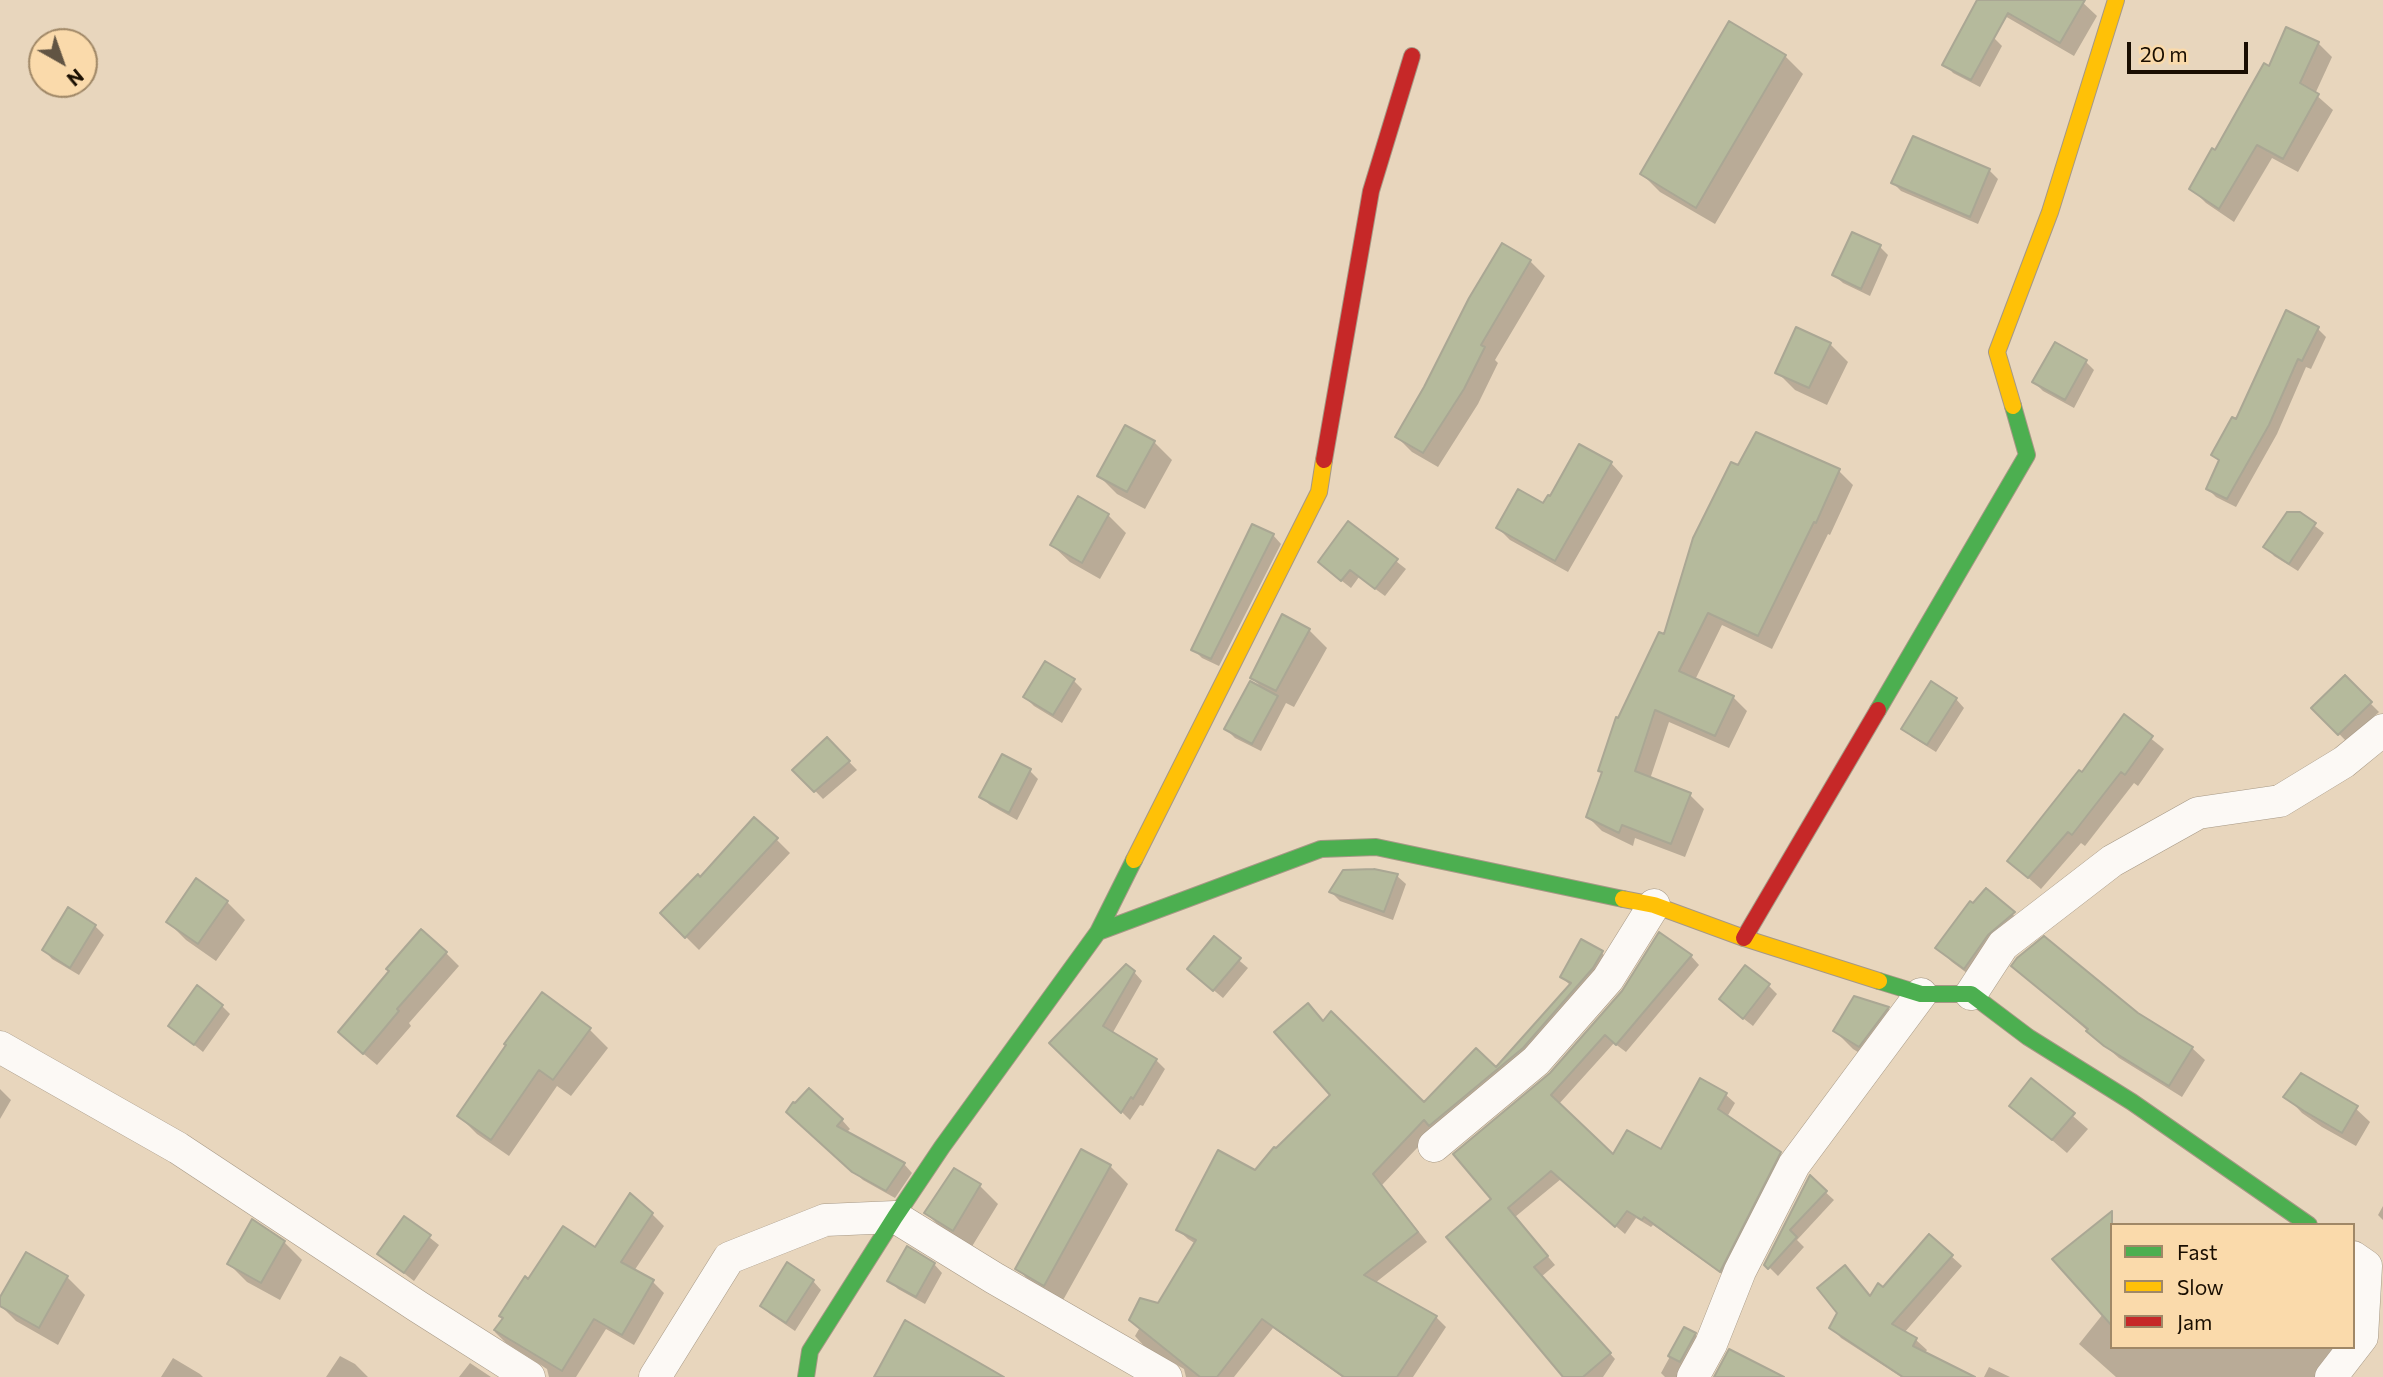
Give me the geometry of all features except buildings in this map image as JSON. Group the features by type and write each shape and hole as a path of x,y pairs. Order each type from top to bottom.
{"street":[{"path":"1744,938 2026,455 1997,352 2050,212 2116,0"},
{"path":"806,1377 810,1351 895,1217 950,1136 1098,932 1319,492 1371,191 1412,56"},
{"path":"1971,994 2003,945 2112,861 2198,813 2280,801 2344,762 2383,730"},
{"path":"1098,932 1321,849 1335,848 1376,847 1654,905 1744,938 1921,995 1971,994 2028,1037 2132,1102 2306,1223"},
{"path":"1434,1146 1536,1061 1608,979 1654,905"},
{"path":"1693,1377 1711,1344 1740,1271 1794,1165 1921,995"},
{"path":"0,1047 178,1148 529,1377"},
{"path":"655,1377 729,1258 825,1220 895,1217 994,1278 1166,1377"},
{"path":"2355,1258 2366,1266 2362,1336 2355,1345"},
{"path":"2331,1377 2352,1349"}],"traffic: fast":[{"path":"1878,710 2027,455 2013,406"},
{"path":"1098,932 1321,849 1376,847 1623,899"},
{"path":"806,1377 810,1351 895,1217 942,1147 1098,932 1134,860"},
{"path":"1879,981 1921,994 1971,994 2028,1037 2132,1102 2306,1223"}],"traffic: slow":[{"path":"2013,406 1997,352 2050,212 2116,0"},
{"path":"1134,860 1319,492 1324,460"},
{"path":"1623,899 1654,905 1744,938 1879,981"}],"traffic: jam":[{"path":"1324,460 1371,191 1412,56"},
{"path":"1744,938 1878,710"}]}
